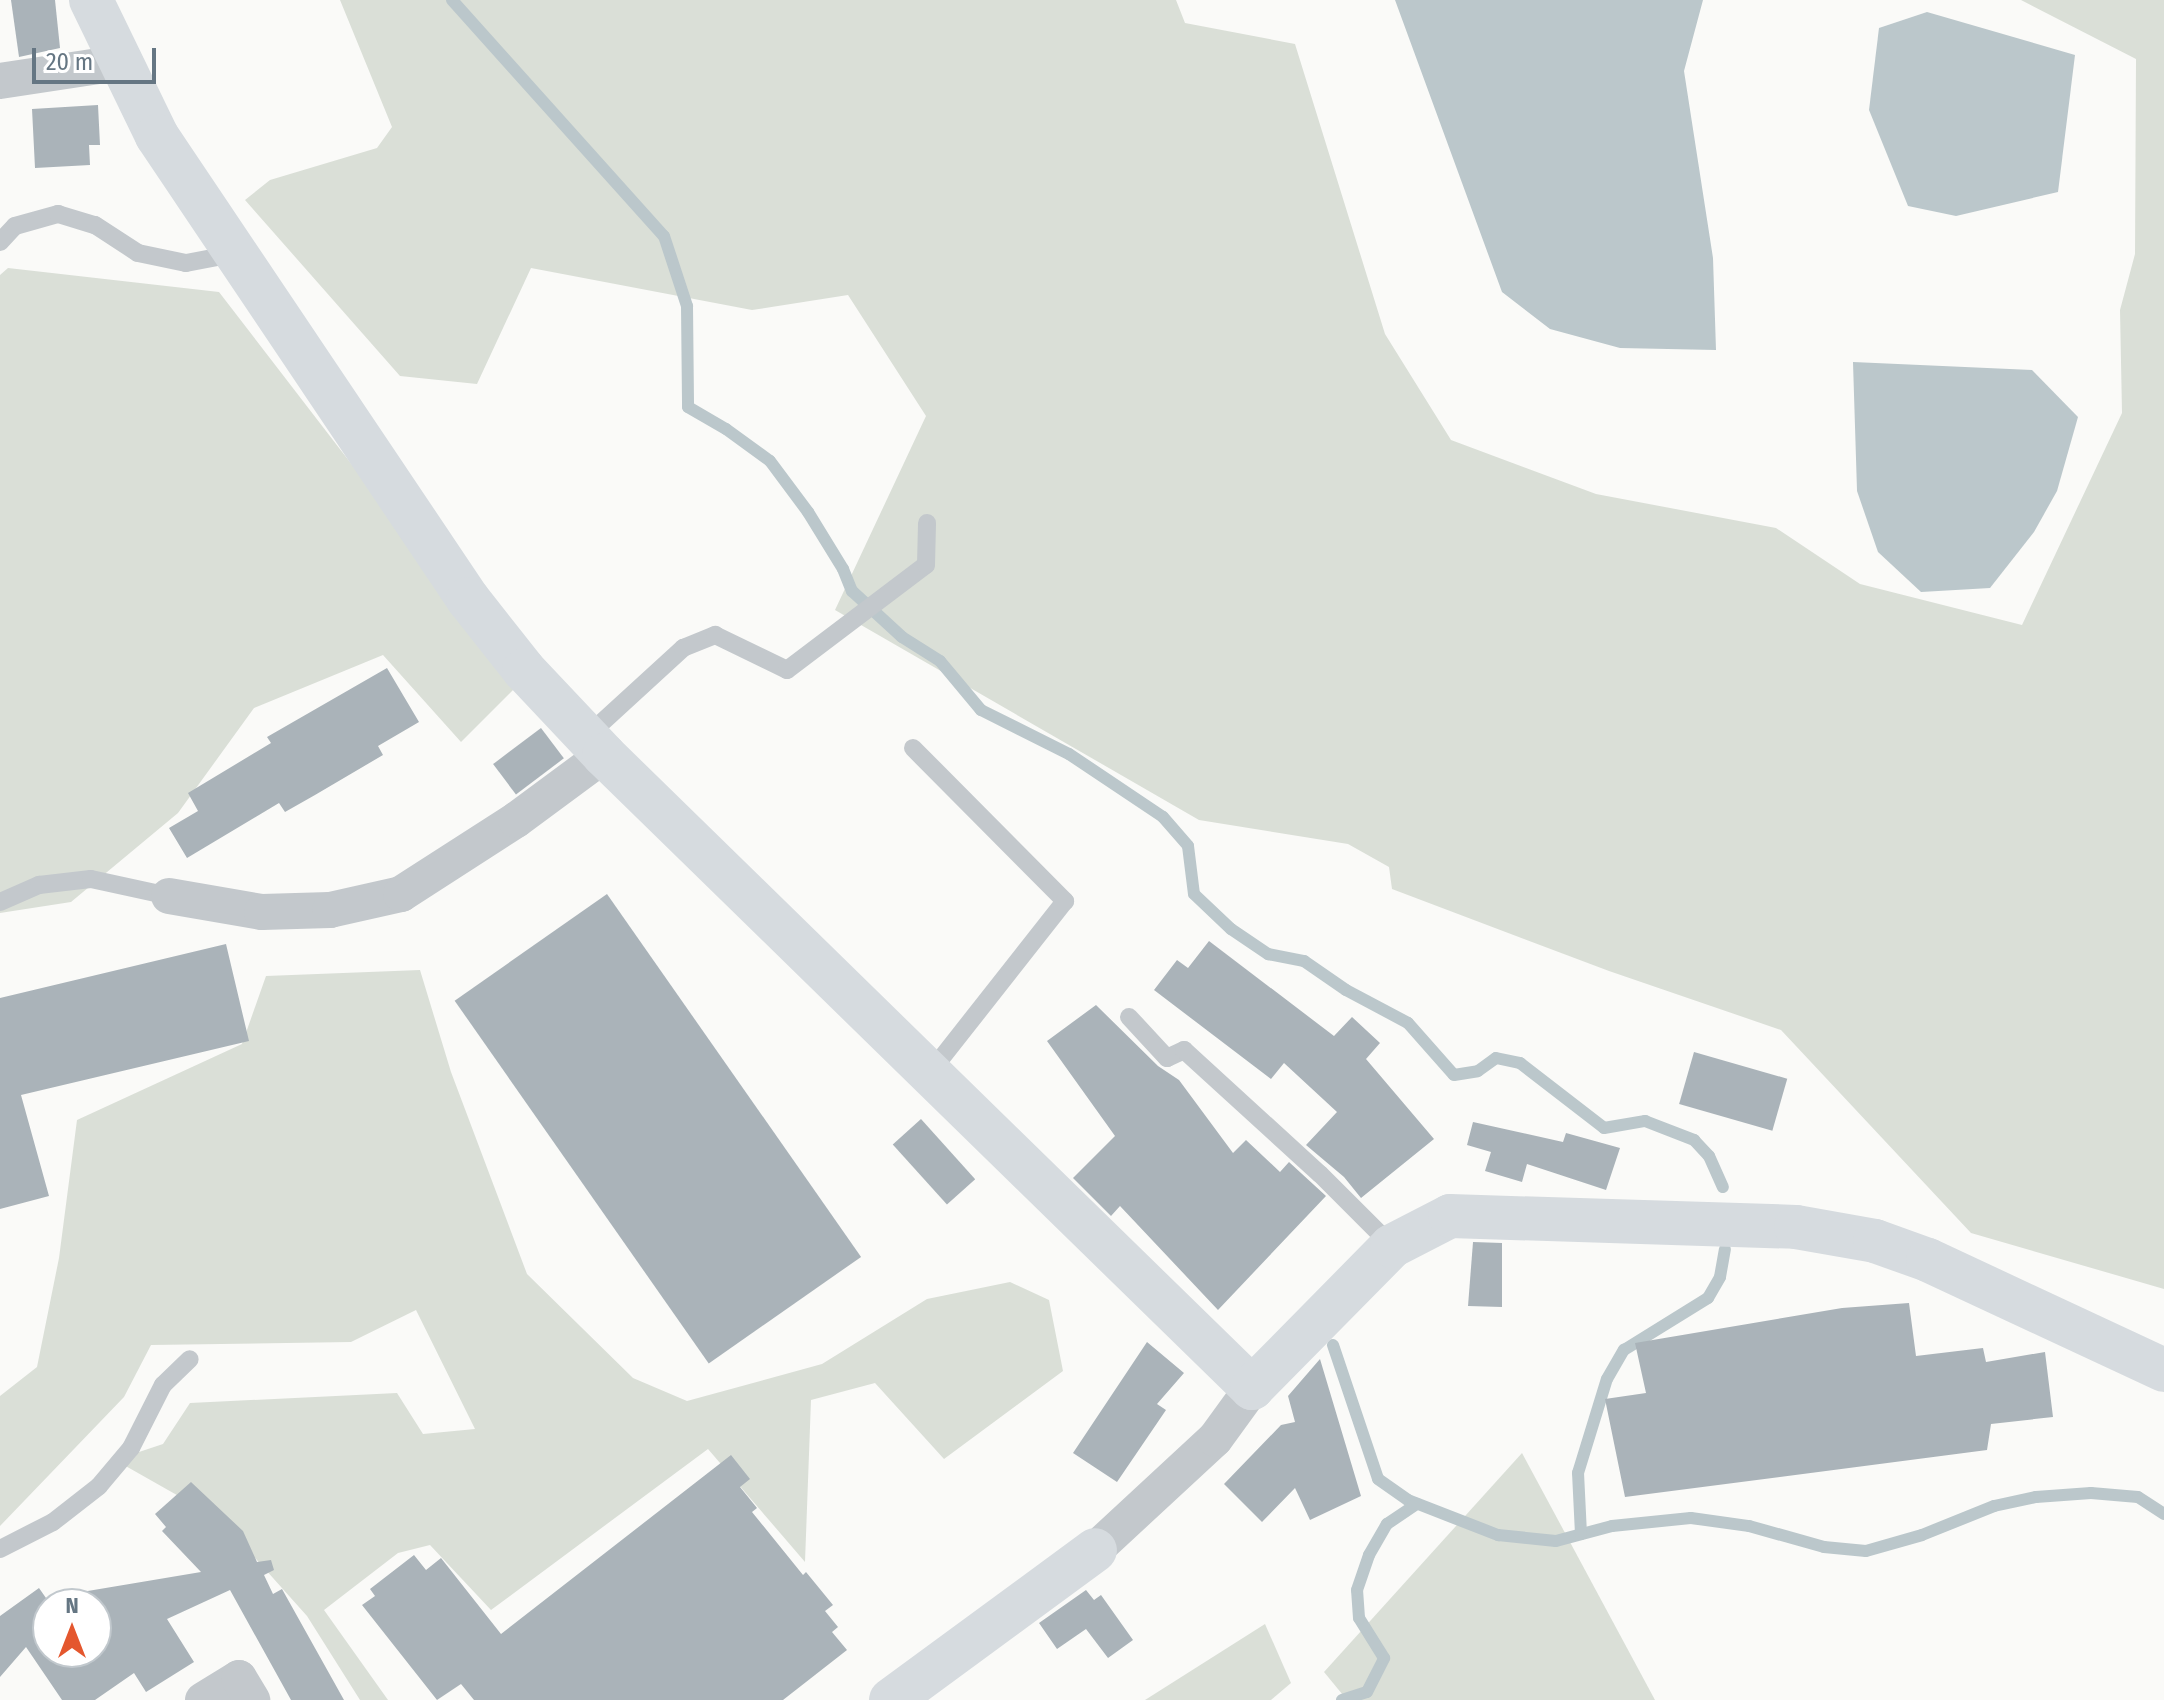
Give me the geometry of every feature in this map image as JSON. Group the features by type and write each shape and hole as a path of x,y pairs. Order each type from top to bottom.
{"street":[{"path":"91,0 157,136 468,599 524,670 595,746 1252,1388"},
{"path":"0,79 119,63"},
{"path":"169,896 262,912 330,910 401,894 516,820 595,746"},
{"path":"891,1700 1095,1550 1215,1439 1252,1388 1392,1246 1450,1216 1796,1227 1875,1241 1928,1260 2164,1370"},
{"path":"203,1700 239,1678 252,1700"}],"lane":[{"path":"0,242 15,226 58,214 95,225 138,253 186,263 236,253"},
{"path":"595,746 683,648 715,635 787,670 926,565 927,523"},
{"path":"913,748 1065,901 931,1071"},
{"path":"0,902 39,885 91,879 169,896"},
{"path":"1129,1017 1167,1058 1184,1050 1320,1174 1392,1246"},
{"path":"0,1549 53,1522 99,1486 131,1448 163,1385 190,1359"}],"shaded area":[{"path":"340,0 1176,0 1185,23 1295,44 1385,334 1451,440 1596,494 1776,528 1860,584 2022,625 2122,413 2120,310 2135,254 2136,59 2021,0 2164,0 2164,1289 1971,1233 1781,1030 1609,971 1392,889 1389,867 1348,844 1199,820 835,610 926,416 848,295 752,310 531,268 477,384 400,376 245,200 270,180 377,148 392,127"},
{"path":"1395,0 1703,0 1684,71 1713,258 1716,350 1620,348 1550,329 1502,292"},
{"path":"1927,12 2075,55 2058,192 1956,216 1908,206 1869,110 1879,28"},
{"path":"8,268 219,292 520,683 461,742 383,655 254,708 178,813 71,902 0,913 0,275"},
{"path":"1853,362 2032,370 2078,417 2057,491 2034,532 1990,588 1921,592 1878,552 1857,491"},
{"path":"420,970 451,1072 527,1274 633,1378 687,1401 822,1364 927,1299 1010,1282 1049,1300 1063,1371 944,1459 875,1383 811,1400 805,1562 708,1449 491,1610 430,1545 398,1553 324,1610 388,1700 360,1700 307,1616 221,1520 115,1460 163,1444 190,1403 397,1393 423,1434 475,1429 416,1310 351,1342 151,1345 124,1397 0,1526 0,1396 37,1367 59,1258 77,1120 242,1044 266,976"},
{"path":"1522,1453 1655,1700 1347,1700 1324,1672"},
{"path":"1265,1624 1291,1683 1271,1700 1145,1700"}],"building":[{"path":"11,0 55,0 60,48 19,57"},
{"path":"98,105 100,145 89,145 90,165 35,168 32,109"},
{"path":"387,668 419,722 378,746 383,755 315,795 285,812 279,803 187,858 169,828 198,811 188,793 271,743 267,737"},
{"path":"541,728 564,758 516,794 493,764"},
{"path":"607,894 861,1257 709,1364 455,1001"},
{"path":"1209,941 1334,1036 1352,1017 1380,1043 1366,1059 1434,1139 1361,1198 1344,1177 1306,1145 1337,1112 1284,1063 1271,1079 1154,990 1177,960 1188,968"},
{"path":"226,944 249,1041 21,1095 49,1196 0,1209 0,998"},
{"path":"1096,1005 1158,1066 1179,1080 1233,1153 1246,1140 1280,1172 1289,1162 1326,1196 1218,1310 1120,1206 1111,1216 1073,1178 1115,1136 1047,1041"},
{"path":"1694,1052 1787,1079 1772,1131 1679,1104"},
{"path":"921,1119 975,1179 947,1205 893,1144"},
{"path":"1473,1122 1563,1142 1566,1133 1620,1148 1606,1190 1527,1164 1522,1182 1485,1171 1491,1152 1467,1145"},
{"path":"1473,1242 1502,1243 1502,1307 1468,1306"},
{"path":"1909,1303 1916,1356 1983,1348 1986,1362 2045,1352 2053,1417 1991,1424 1987,1450 1625,1497 1605,1399 1646,1393 1635,1343 1842,1308"},
{"path":"1147,1342 1184,1373 1157,1404 1166,1410 1117,1482 1073,1453"},
{"path":"1320,1359 1361,1496 1310,1520 1295,1488 1262,1522 1224,1484 1281,1425 1295,1422 1288,1396"},
{"path":"731,1455 750,1479 740,1487 757,1508 752,1512 803,1575 806,1572 833,1605 825,1611 838,1627 832,1632 847,1650 783,1700 474,1700 461,1684 437,1700 362,1605 375,1596 370,1589 414,1555 426,1570 441,1558 501,1634"},
{"path":"191,1482 243,1531 257,1562 271,1560 274,1570 264,1575 273,1594 282,1589 344,1700 291,1700 230,1590 167,1619 194,1662 146,1692 134,1673 95,1700 62,1700 40,1668 112,1668 112,1588 106,1588 201,1572 162,1531 166,1527 155,1514"},
{"path":"1086,1590 1094,1600 1101,1595 1133,1640 1108,1658 1086,1629 1057,1649 1039,1623"},
{"path":"32,1593 32,1656 26,1647 0,1677 0,1616"}],"waterway":[{"path":"452,0 664,236 687,306 688,407 726,429 770,461 808,512 843,569 852,591 902,637 940,661 981,710 1069,754 1163,817 1188,846 1194,894 1231,929 1268,954 1304,961 1346,990 1408,1023 1454,1075 1478,1071 1496,1058 1520,1063 1604,1128 1645,1121 1694,1140 1709,1156 1723,1187"},
{"path":"1581,1534 1578,1473 1607,1379 1624,1350 1708,1298 1720,1277 1725,1249"},
{"path":"1333,1345 1378,1479 1408,1500 1498,1535 1556,1541 1612,1526 1691,1518 1749,1526 1824,1547 1866,1551 1922,1535 1994,1506 2036,1497 2091,1493 2138,1497 2164,1514"},
{"path":"1342,1700 1367,1692 1384,1658 1359,1618 1357,1590 1369,1555 1387,1524 1417,1504"}]}
